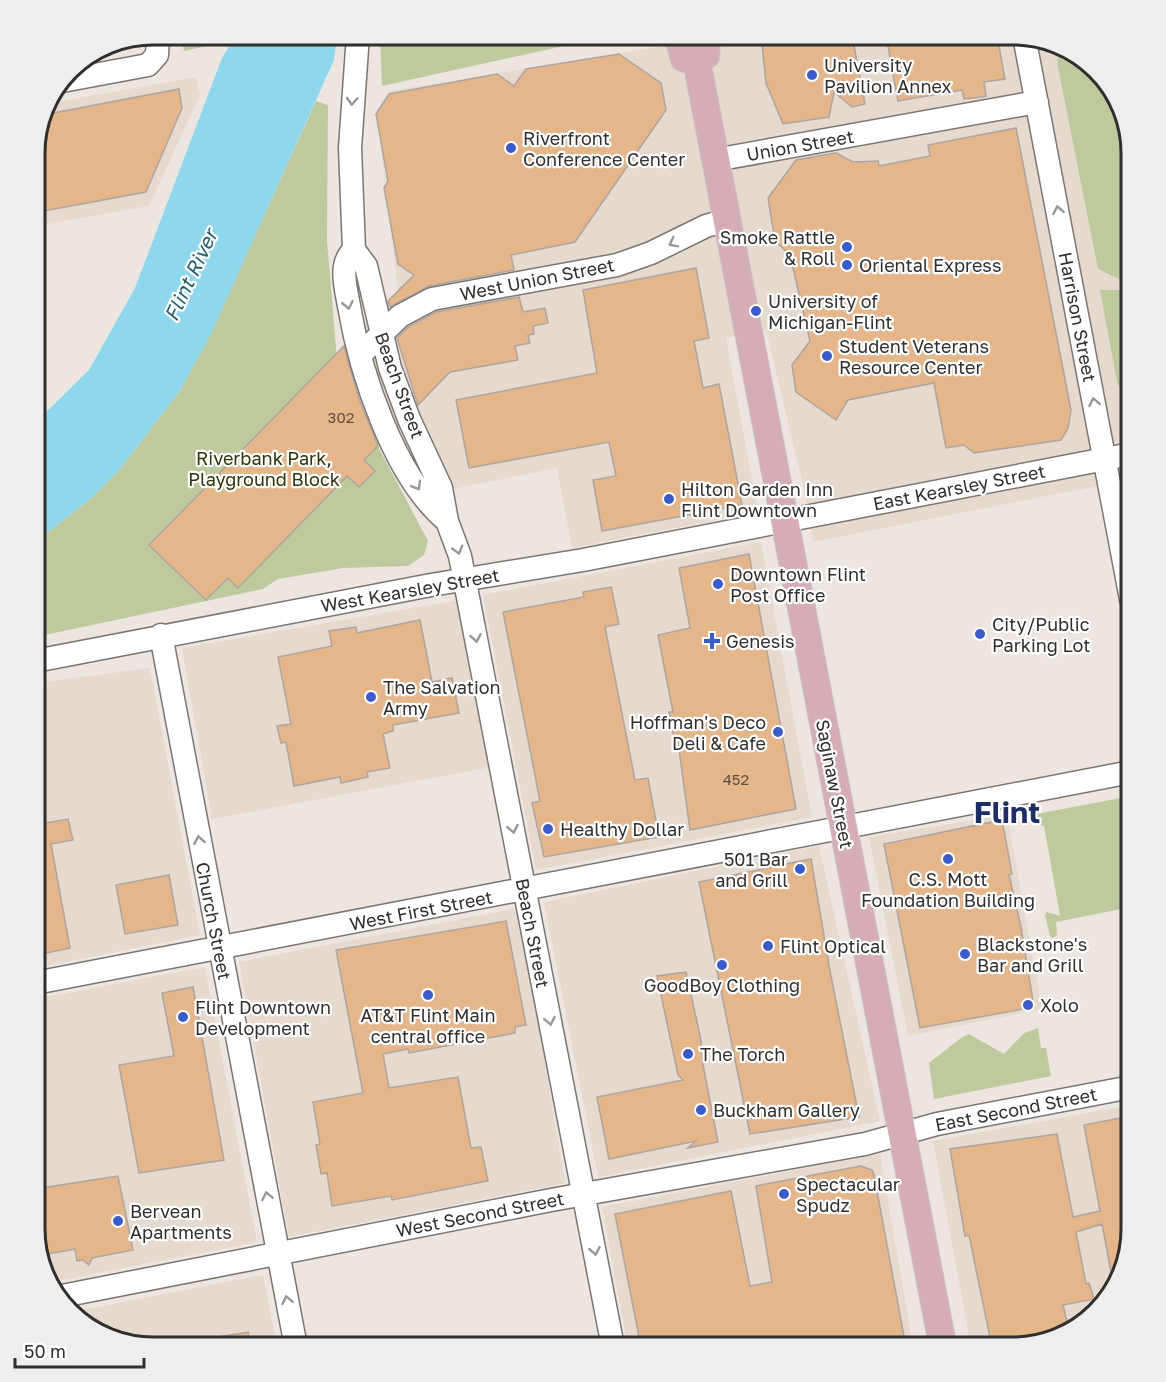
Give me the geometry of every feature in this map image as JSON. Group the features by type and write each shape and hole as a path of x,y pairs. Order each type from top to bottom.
{"main road":[{"path":"681,45 684,58 697,63 705,58 707,45"},
{"name":"Saginaw Street","path":"697,63 941,1337"}],"street":[{"path":"75,79 144,66 156,57 159,45"},
{"name":"Beach Street","path":"357,45 350,157 354,250 366,266 380,333 400,399 441,488 447,521 459,551 611,1337"},
{"name":"Harrison Street","path":"1026,46 1121,545"},
{"name":"Union Street","path":"715,160 1037,102"},
{"name":"West Union Street","path":"360,355 380,333 407,311 432,299 601,268 639,258 727,220"},
{"name":"Beach Street","path":"354,250 347,258 344,273 360,355 390,437 428,503 447,521"},
{"name":"East Kearsley Street","path":"786,521 1121,456"},
{"name":"West Kearsley Street","path":"45,659 161,635 786,521"},
{"name":"Church Street","path":"161,635 294,1337"},
{"name":"West First Street","path":"45,981 1121,774"},
{"name":"East Second Street","path":"902,1133 937,1124 1121,1089"},
{"name":"West Second Street","path":"67,1295 584,1194 865,1144 902,1133"}],"shaded area":[{"name":"University of Michigan-Flint","path":"668,45 1020,45 1055,53 1067,59 1079,67 1099,87 1107,99 1113,111 1120,139 1121,481 813,542 804,489 766,330 726,338 758,512 572,548 557,468 448,490 413,413 244,585 152,545 398,292 377,114 390,91"},
{"path":"196,77 200,95 149,206 45,225 45,146 51,118 58,102"},
{"path":"761,542 812,817 536,870 483,595"},
{"path":"460,600 492,767 212,819 182,648"},
{"path":"150,668 200,935 45,966 45,682"},
{"path":"1007,815 1042,1009 908,1036 869,837"},
{"path":"819,846 880,1121 598,1177 544,902"},
{"path":"519,908 565,1183 289,1237 239,962"},
{"path":"205,967 257,1242 58,1281 49,1257 45,1229 45,997"},
{"path":"1121,1107 1120,1243 1110,1277 1099,1295 1079,1315 1055,1329 1027,1336 969,1337 933,1141"},
{"path":"880,1154 911,1337 626,1337 602,1207"},
{"path":"263,1275 275,1337 139,1336 111,1329 82,1310"}],"green space":[{"path":"183,45 207,46 184,51"},
{"path":"380,45 569,45 382,86"},
{"path":"1059,55 1079,67 1099,87 1113,111 1121,153 1121,280 1098,269 1057,62"},
{"name":"Riverbank Park, Playground Block","path":"316,101 328,105 327,241 338,371 428,541 424,555 408,566 343,568 278,579 263,589 45,635 45,534 89,500 119,470 179,392 210,335"},
{"path":"1100,290 1121,290 1121,388 1117,382"},
{"path":"1121,798 1121,909 1056,922 1057,935 1053,938 1050,936 1045,915 1047,912 1060,916 1044,826 1027,820 1026,816"},
{"path":"1038,1028 1041,1048 1046,1048 1051,1076 934,1099 929,1063 961,1038 969,1034 1004,1054 1024,1033"}],"water":[{"name":"Flint River","path":"230,45 354,45 334,60 210,336 179,392 119,470 89,500 45,534 45,413 89,370 135,288 222,58"}],"pier":[{"path":"336,45 354,45 334,60"}],"building":[{"name":"University Pavilion Annex","path":"762,45 854,45 865,104 852,107 834,92 829,117 783,124 766,83"},
{"path":"888,45 999,45 1005,79 984,82 986,96 964,99 962,90 898,101"},
{"name":"Riverfront Conference Center","path":"619,54 661,83 666,110 575,242 511,255 514,270 429,286 390,307 388,301 414,275 398,264 384,188 388,181 376,114 389,94 497,74 514,86 526,69"},
{"path":"179,89 182,108 146,192 45,211 45,146 53,113"},
{"path":"1016,128 1071,410 1068,428 1061,440 974,453 964,445 946,448 934,383 848,400 836,420 796,392 792,365 810,341 790,255 775,241 768,198 796,160 836,153 853,162 878,161 879,166 930,156 928,145"},
{"path":"696,268 709,338 694,341 703,388 719,384 742,505 602,531 593,480 616,476 609,442 469,468 456,400 597,373 583,290"},
{"path":"519,297 523,312 545,308 548,323 533,326 534,334 528,335 530,343 515,346 518,360 450,372 418,405 397,338 408,327 436,312"},
{"path":"344,346 358,396 378,446 364,460 375,471 359,487 347,476 238,588 228,578 206,600 149,545"},
{"path":"749,554 796,809 690,830 678,742 675,743 669,712 673,712 658,635 690,628 679,568"},
{"path":"611,587 619,624 605,627 635,780 648,778 659,837 544,857 532,803 540,801 503,612 584,597 583,592"},
{"name":"The Salvation Army","path":"420,620 432,682 452,678 459,713 393,725 393,731 383,734 390,768 367,772 368,777 341,783 340,777 294,786 286,742 281,743 277,726 291,724 278,657 332,646 329,631 356,627 357,633"},
{"path":"68,819 73,840 51,844 70,948 46,953 45,948 45,823"},
{"path":"1002,820 1012,874 1009,875 1021,927 1034,1007 920,1028 884,844"},
{"path":"811,859 830,971 859,1117 750,1134 699,882"},
{"path":"169,875 178,925 125,934 116,885"},
{"path":"506,921 526,1025 515,1027 515,1033 409,1053 408,1049 383,1054 389,1088 458,1077 471,1148 481,1147 488,1181 392,1200 391,1196 332,1206 327,1173 321,1174 316,1145 320,1144 313,1102 363,1093 336,950"},
{"path":"686,972 701,1040 703,1065 718,1142 688,1148 696,1141 609,1159 597,1097 683,1080 678,1075 657,976"},
{"path":"193,987 224,1160 139,1173 119,1065 174,1056 162,993"},
{"path":"1121,1118 1121,1229 1113,1271 1111,1274 1102,1224 1076,1232 1086,1284 1089,1283 1094,1299 1063,1305 1067,1323 1055,1329 1027,1336 990,1337 969,1235 965,1236 950,1149 1057,1134 1073,1217 1100,1211 1084,1125"},
{"path":"861,1166 872,1170 904,1337 639,1337 615,1214 731,1191 750,1286 772,1282 756,1186"},
{"name":"Bervean Apartments","path":"118,1176 133,1250 92,1258 89,1265 83,1260 77,1261 75,1249 48,1254 45,1229 45,1187"},
{"path":"248,1332 249,1337 218,1337"}],"place":[{"name":"University Pavilion Annex","path":"812,75"},
{"name":"Riverfront Conference Center","path":"511,148"},
{"name":"Smoke Rattle & Roll","path":"847,247"},
{"name":"Oriental Express","path":"847,265"},
{"name":"University of Michigan-Flint","path":"756,311"},
{"name":"Student Veterans Resource Center","path":"827,356"},
{"name":"Hilton Garden Inn Flint Downtown","path":"669,499"},
{"name":"Downtown Flint Post Office","path":"718,584"},
{"name":"City/Public Parking Lot","path":"980,634"},
{"name":"Genesis","path":"712,641"},
{"name":"The Salvation Army","path":"371,697"},
{"name":"Hoffman's Deco Deli & Cafe","path":"778,732"},
{"name":"Healthy Dollar","path":"548,829"},
{"name":"C.S. Mott Foundation Building","path":"948,859"},
{"name":"501 Bar and Grill","path":"800,869"},
{"name":"Flint Optical","path":"768,946"},
{"name":"Blackstone's Bar and Grill","path":"965,954"},
{"name":"GoodBoy Clothing","path":"722,965"},
{"name":"AT&T Flint Main central office","path":"428,995"},
{"name":"Xolo","path":"1028,1005"},
{"name":"Flint Downtown Development","path":"183,1017"},
{"name":"The Torch","path":"688,1054"},
{"name":"Buckham Gallery","path":"701,1110"},
{"name":"Spectacular Spudz","path":"784,1194"},
{"name":"Bervean Apartments","path":"118,1221"}],"district":[{"name":"Flint","path":"1007,812"}]}
